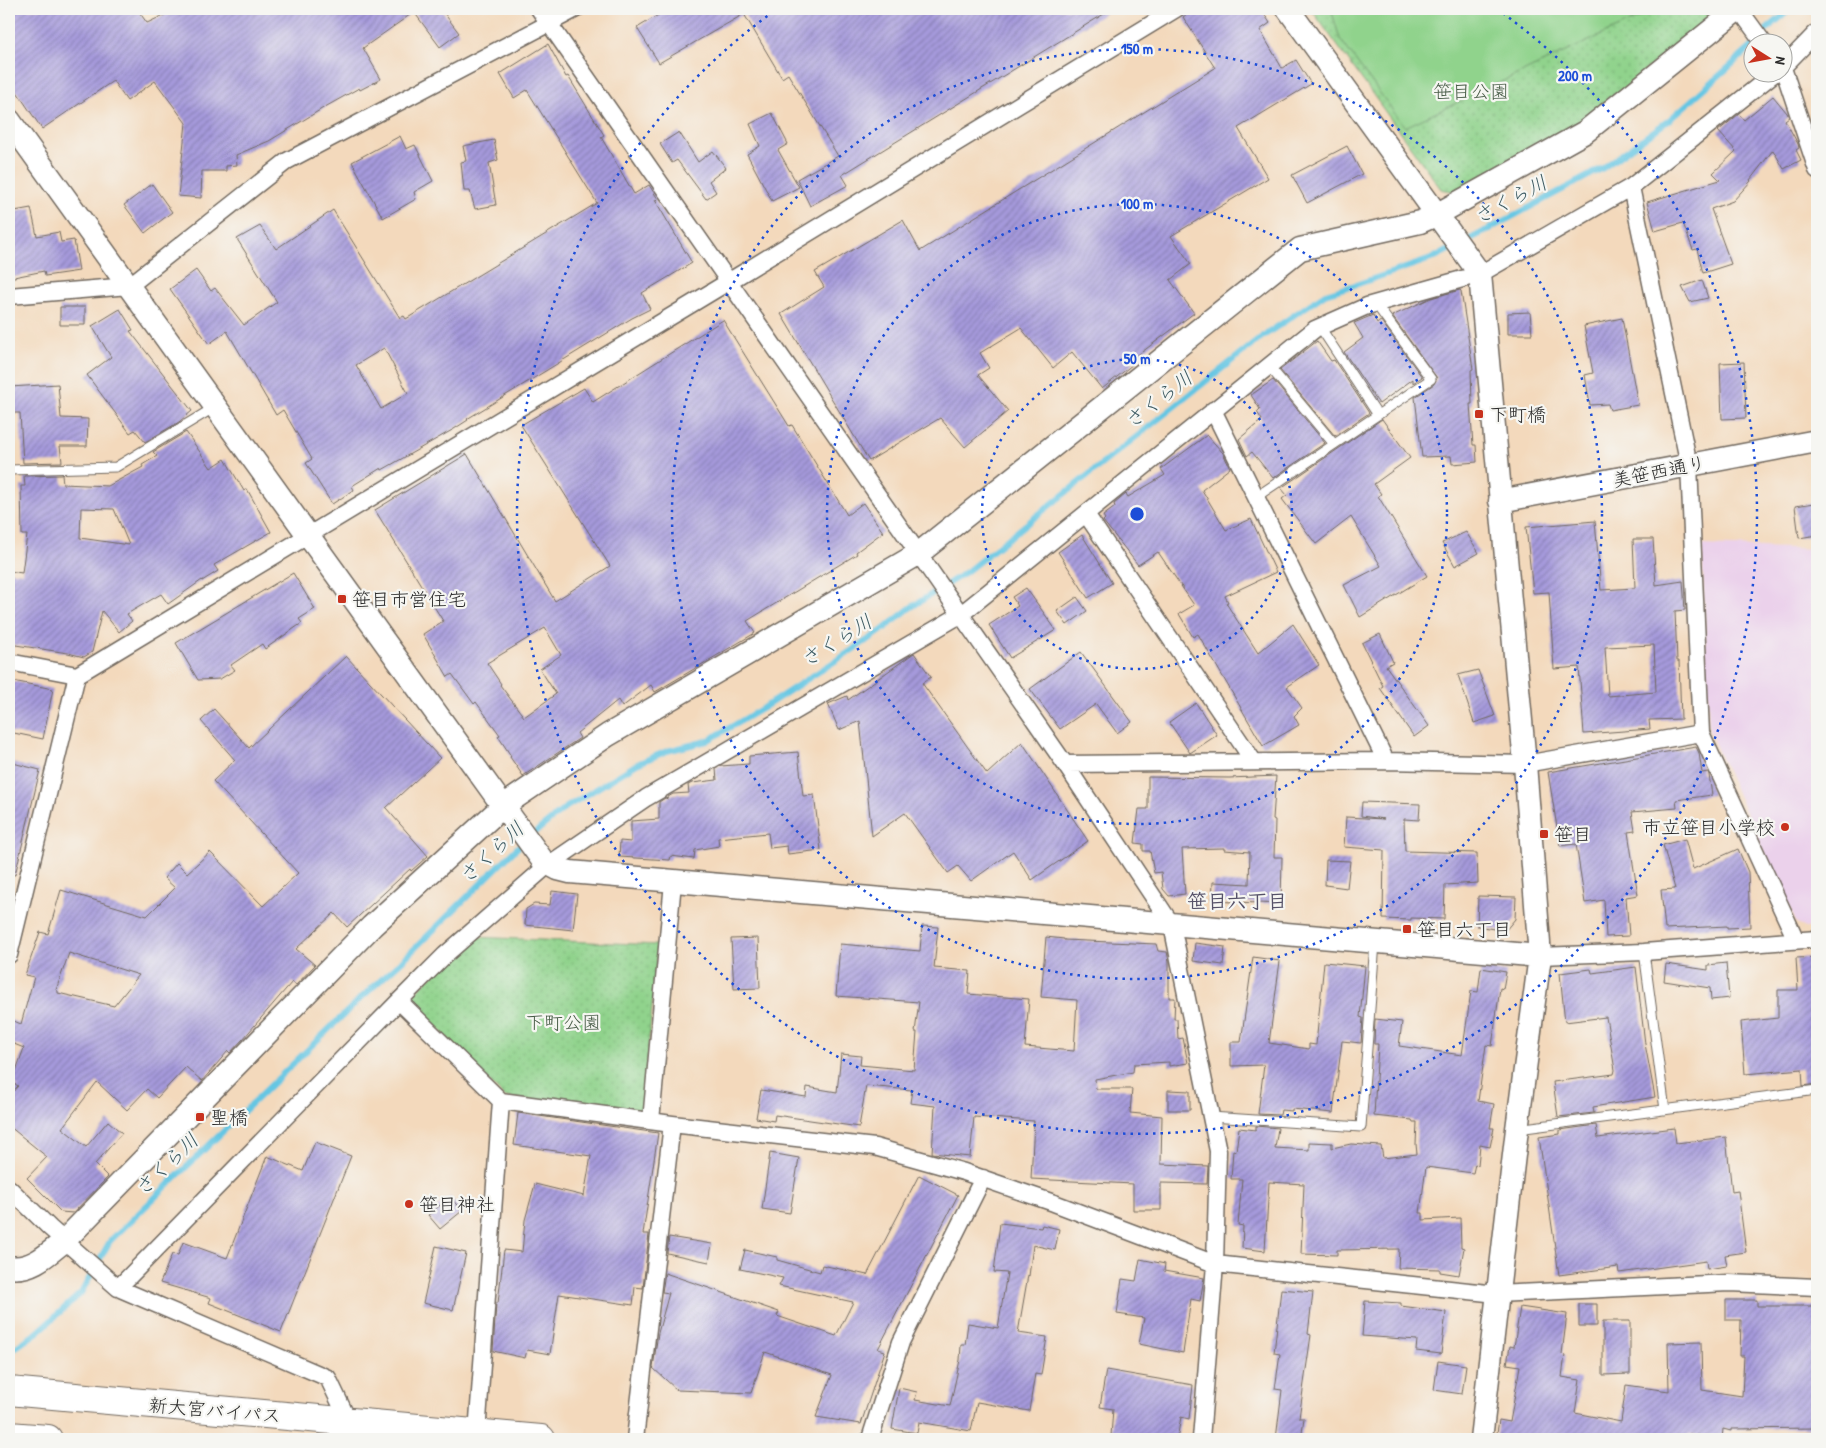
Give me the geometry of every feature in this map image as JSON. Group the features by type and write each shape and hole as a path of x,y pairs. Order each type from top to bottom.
{"highway":[{"name":"新大宮バイパス","path":"9,1391 541,1439"},
{"path":"9,1409 400,1439"},
{"path":"9,1436 48,1439"}],"street":[{"path":"539,9 960,616 1065,764 1172,925 1218,1151 1215,1264 1201,1439"},
{"path":"9,296 129,286 286,161 576,9"},
{"path":"9,662 77,675 1176,9"},
{"path":"1288,9 1475,267 1500,500 1525,764 1540,956 1517,1129 1481,1439"},
{"path":"9,1268 33,1264 64,1241 372,926 508,813 608,735 918,554 1300,249 1420,222 1440,220 1585,132 1742,14 1756,32"},
{"path":"1794,56 1817,32"},
{"path":"118,1288 445,955 546,863 646,798 960,616 1213,410 1320,327 1375,303 1475,267 1631,187 1763,82"},
{"path":"1788,82 1817,170"},
{"path":"9,120 508,813 546,863 570,872 673,882 1540,956 1644,952 1817,939"},
{"path":"1631,187 1689,465 1701,733 1796,940"},
{"path":"1213,410 1386,761"},
{"name":"美笹西通り","path":"1500,500 1817,442"},
{"path":"1086,514 1254,762"},
{"path":"9,955 77,675"},
{"path":"1065,764 1386,761 1525,764 1701,733"},
{"path":"651,1121 673,882"},
{"path":"399,1001 501,1101 672,1124 875,1147 983,1178 1215,1264 1497,1294 1729,1283 1817,1287"},
{"path":"477,1434 501,1101"},
{"path":"635,1439 672,1124"},
{"path":"870,1439 901,1342 983,1178"},
{"path":"9,1188 64,1241 118,1288 328,1378 349,1422"}],"lane":[{"path":"1256,497 1431,379 1375,303"},
{"path":"1320,327 1378,414"},
{"path":"1269,366 1334,444"},
{"path":"9,470 116,467 216,407"},
{"path":"1211,1117 1361,1127 1375,942"},
{"path":"1644,952 1665,1110"},
{"path":"1517,1129 1817,1090"}],"shaded area":[{"name":"市立笹目小学校","path":"1702,545 1817,549 1817,927 1805,928 1797,924 1709,731"}],"green space":[{"name":"笹目公園","path":"1311,9 1714,9 1714,13 1586,120 1461,193 1441,189"},
{"path":"1331,9 1657,9 1405,127 1340,39"},
{"name":"下町公園","path":"474,937 658,945 642,1113 504,1097 409,998"}],"building":[{"path":"9,9 137,9 147,23 177,9 441,9 459,33 440,47 414,12 363,48 381,79 360,90 359,88 269,141 236,155 237,165 226,166 226,171 202,171 201,198 178,196 186,123 155,81 127,101 113,81 42,129 9,80"},
{"path":"668,9 1112,9 842,175 848,185 810,206 797,179 838,156 788,74 782,78 744,14 659,63 637,28"},
{"path":"1194,9 1261,9 1270,23 1260,30 1282,68 1296,60 1311,84 1238,128 1268,178 1171,236 1191,264 1170,280 1194,313 1130,361 1133,364 1102,389 1072,352 1053,368 1021,328 980,353 989,368 978,375 1008,411 965,447 940,418 869,461 781,314 824,287 815,272 903,220 920,251 1215,68 1183,17"},
{"path":"548,44 566,77 568,76 604,135 601,137 634,194 649,185 658,199 655,200 692,263 642,293 650,309 632,318 467,419 454,429 382,470 381,468 352,486 354,490 332,504 306,463 312,459 283,410 276,415 227,331 209,344 170,289 196,270 211,291 215,288 244,325 277,302 237,239 260,226 276,249 333,210 400,318 404,316 406,319 597,203 527,90 514,98 500,74","holes":["384,348 408,393 381,409 356,365"]},
{"path":"1773,96 1789,117 1785,120 1798,144 1799,148 1796,150 1801,160 1784,169 1773,150 1751,181 1733,201 1711,209 1731,264 1703,273 1697,249 1693,250 1683,223 1655,231 1647,202 1720,180 1713,173 1736,151 1718,131 1739,114 1744,120"},
{"path":"772,113 788,144 778,150 799,187 772,201 747,154 760,146 750,124"},
{"path":"679,132 698,162 713,151 726,168 709,181 716,192 706,199 677,160 672,163 660,144"},
{"path":"400,136 406,149 415,145 433,181 414,192 416,199 383,218 352,162"},
{"path":"494,140 498,160 489,163 496,205 475,209 470,191 464,191 461,162 466,161 463,146"},
{"path":"1347,146 1362,174 1307,203 1292,175"},
{"path":"152,184 172,212 145,233 124,205"},
{"path":"31,208 37,236 59,232 61,242 74,240 79,271 45,276 44,271 9,278 9,212"},
{"path":"1702,280 1708,298 1690,302 1682,287"},
{"path":"1460,290 1473,369 1471,370 1472,404 1470,404 1473,445 1476,445 1477,462 1452,464 1451,456 1422,457 1415,397 1434,384 1437,378 1392,316 1431,298"},
{"path":"60,307 85,307 85,325 60,325"},
{"path":"120,309 133,330 130,331 192,411 179,422 145,442 135,430 130,433 87,375 111,357 92,326"},
{"path":"1530,312 1532,334 1508,334 1508,313"},
{"path":"1373,315 1377,323 1381,321 1422,377 1413,383 1413,379 1379,404 1344,352 1363,338 1354,323"},
{"path":"1622,318 1638,405 1610,410 1608,404 1590,405 1585,375 1593,373 1584,326"},
{"path":"723,320 789,426 792,425 847,515 863,503 883,532 856,552 857,554 747,621 755,633 655,692 651,685 622,707 618,700 577,733 580,738 523,776 498,736 500,735 476,702 474,704 452,674 448,677 423,634 443,621 375,510 467,454 555,601 610,566 521,425 584,388 593,402","holes":["545,628 561,655 540,669 556,694 524,717 500,685 487,663"]},
{"path":"1317,341 1331,361 1334,360 1369,413 1335,436 1280,370"},
{"path":"1744,362 1746,418 1722,419 1720,363"},
{"path":"1273,380 1325,443 1273,478 1252,452 1247,456 1239,439 1262,420 1257,412 1260,409 1251,395"},
{"path":"58,384 61,418 88,419 87,446 60,446 62,462 23,463 20,413 12,413 10,387"},
{"path":"1382,419 1410,458 1374,484 1381,494 1378,496 1427,576 1360,617 1344,585 1381,566 1351,517 1316,544 1282,499 1287,495 1281,488"},
{"path":"186,432 211,468 225,459 244,491 247,489 271,532 214,565 218,571 168,604 161,594 127,614 132,621 119,632 102,611 92,652 84,657 9,644 9,571 22,573 27,535 22,535 21,486 25,486 24,476 62,475 63,484 108,486 143,467 142,465 157,456 153,452","holes":["81,508 114,509 129,545 80,538"]},
{"path":"1207,435 1223,453 1230,468 1202,490 1226,530 1251,519 1276,572 1225,596 1228,602 1226,603 1258,653 1293,624 1319,665 1287,687 1302,708 1294,716 1299,725 1263,746 1198,634 1193,637 1179,614 1194,605 1158,552 1138,565 1103,521 1105,519 1103,516 1115,507 1114,504 1126,494 1128,497 1165,475 1161,469"},
{"path":"1815,503 1817,535 1799,538 1795,506"},
{"path":"1595,521 1601,590 1635,588 1633,539 1653,539 1656,585 1683,581 1685,610 1675,611 1681,719 1649,720 1650,729 1584,734 1579,667 1554,669 1549,592 1533,593 1526,527","holes":["1654,645 1656,692 1608,696 1605,647"]},
{"path":"1466,532 1479,553 1455,566 1442,543"},
{"path":"1082,535 1112,583 1088,598 1058,552"},
{"path":"293,573 315,609 299,619 302,623 265,649 262,644 231,665 235,670 220,679 198,680 176,643"},
{"path":"1026,588 1056,630 1010,658 989,625 1018,606 1012,597"},
{"path":"1077,597 1087,611 1067,625 1057,611"},
{"path":"1380,634 1393,662 1386,666 1429,726 1414,737 1380,688 1383,686 1362,643"},
{"path":"1081,652 1132,722 1117,733 1096,704 1060,729 1030,689"},
{"path":"914,653 931,677 922,683 987,774 1022,742 1088,841 1032,880 1013,851 971,881 958,866 948,873 905,813 872,836 860,721 839,730 828,704 847,696 848,700"},
{"path":"346,656 440,758 386,808 428,856 411,871 410,869 347,927 334,913 296,949 315,965 296,985 292,982 243,1039 230,1053 228,1051 202,1081 186,1067 157,1098 147,1089 127,1110 97,1082 62,1128 86,1147 108,1121 122,1133 95,1164 108,1177 73,1213 61,1212 27,1178 47,1157 9,1126 9,1096 18,1086 12,1082 24,1048 9,1042 9,1019 21,1024 34,977 25,975 40,932 48,934 61,890 147,916 175,888 164,878 177,863 187,873 210,852 263,906 298,873 213,781 235,760 201,721 214,709 249,748","holes":["69,953 139,975 114,1006 58,993 56,990"]},
{"path":"1478,670 1495,716 1474,723 1458,675"},
{"path":"13,681 53,689 43,739 9,732 9,701"},
{"path":"1196,703 1217,735 1190,753 1169,722"},
{"path":"1696,747 1699,753 1702,773 1708,772 1709,775 1712,795 1676,800 1677,808 1632,812 1635,831 1628,832 1638,895 1626,897 1629,936 1606,937 1604,900 1585,903 1576,844 1560,846 1548,772"},
{"path":"798,752 803,796 814,795 821,850 788,854 787,846 770,848 768,833 718,838 719,846 695,850 694,859 671,856 670,860 619,857 620,841 631,842 631,821 659,819 659,802 665,798 668,799 673,794 689,793 688,785 692,783 717,780 716,769 720,766 749,764 749,756"},
{"path":"9,762 40,770 15,875 9,874"},
{"path":"1276,776 1273,819 1275,820 1274,857 1282,857 1281,904 1212,901 1213,882 1249,884 1250,852 1224,850 1224,848 1182,849 1185,894 1169,896 1163,889 1161,872 1154,873 1150,851 1143,851 1143,844 1135,843 1139,809 1148,809 1148,777 1229,778"},
{"path":"1362,802 1420,804 1419,820 1404,819 1405,851 1477,853 1478,883 1445,885 1444,919 1383,919 1384,850 1344,847 1346,817 1384,819 1361,816"},
{"path":"1685,839 1693,869 1738,849 1748,872 1750,927 1727,928 1727,926 1665,929 1661,890 1675,889 1663,845"},
{"path":"1326,860 1350,861 1347,888 1325,885"},
{"path":"552,891 577,894 573,930 525,925 526,909 534,904 550,905"},
{"path":"1478,896 1516,897 1515,919 1505,931 1477,926"},
{"path":"922,926 938,927 934,968 970,971 968,994 1029,999 1025,1047 1074,1051 1077,1000 1041,997 1046,937 1064,940 1156,944 1158,951 1167,952 1169,961 1169,998 1175,998 1174,1019 1177,1019 1178,1039 1183,1038 1188,1063 1169,1066 1169,1062 1134,1064 1133,1072 1095,1079 1096,1089 1132,1089 1130,1113 1162,1116 1161,1164 1208,1166 1207,1184 1161,1183 1161,1210 1133,1210 1133,1184 1031,1179 1034,1121 974,1117 970,1157 932,1153 935,1106 910,1103 912,1090 866,1086 859,1127 775,1115 774,1121 756,1118 761,1090 806,1097 807,1087 837,1092 841,1054 861,1056 860,1065 914,1070 917,1032 915,1032 919,1002 836,996 840,944 920,951"},
{"path":"758,938 760,988 734,989 731,939"},
{"path":"1195,943 1225,947 1223,965 1193,961"},
{"path":"1253,957 1280,961 1269,1043 1309,1049 1309,1044 1316,1045 1324,962 1365,966 1360,1017 1363,1018 1361,1043 1342,1041 1333,1113 1292,1109 1292,1111 1281,1110 1280,1115 1258,1114 1264,1065 1231,1066 1231,1042 1241,1042"},
{"path":"1817,957 1817,1084 1803,1086 1802,1069 1745,1074 1741,1022 1778,1018 1778,990 1798,990 1796,958"},
{"path":"1726,963 1729,998 1711,1000 1710,988 1664,981 1666,964 1708,970 1708,965"},
{"path":"1636,967 1645,1044 1655,1097 1593,1107 1594,1113 1558,1117 1553,1082 1614,1074 1615,1070 1606,1017 1565,1022 1560,973 1591,969 1592,973"},
{"path":"1481,968 1506,972 1503,989 1500,988 1492,1046 1486,1045 1478,1101 1494,1104 1490,1128 1494,1128 1490,1147 1480,1145 1478,1165 1475,1164 1473,1173 1426,1167 1420,1213 1423,1213 1423,1220 1460,1218 1461,1247 1464,1248 1459,1275 1440,1272 1440,1269 1398,1268 1399,1249 1337,1250 1337,1255 1301,1254 1304,1184 1269,1182 1265,1251 1242,1248 1243,1226 1238,1225 1242,1179 1231,1179 1233,1150 1236,1151 1239,1128 1256,1130 1256,1126 1278,1128 1275,1148 1309,1150 1309,1142 1332,1143 1332,1148 1351,1144 1381,1146 1383,1158 1417,1154 1417,1122 1374,1116 1378,1044 1374,1044 1375,1019 1402,1022 1399,1046 1462,1055 1471,991 1478,992"},
{"path":"1168,1090 1190,1091 1190,1110 1168,1110"},
{"path":"518,1113 658,1133 643,1234 649,1234 643,1288 635,1287 633,1305 559,1294 550,1354 527,1350 525,1358 493,1351 496,1303 498,1303 504,1250 522,1252 525,1220 535,1184 584,1196 591,1156 514,1145"},
{"path":"1596,1125 1598,1138 1674,1128 1676,1143 1726,1137 1732,1192 1738,1191 1746,1252 1725,1255 1727,1266 1707,1269 1706,1261 1619,1273 1618,1267 1559,1275 1539,1137 1560,1134 1560,1130"},
{"path":"315,1142 351,1156 281,1332 209,1303 211,1298 160,1283 172,1254 178,1255 183,1242 227,1258 267,1156 303,1171"},
{"path":"770,1153 799,1158 790,1213 762,1209"},
{"path":"919,1175 958,1195 878,1349 885,1351 861,1424 816,1417 832,1375 765,1352 751,1393 677,1390 653,1368 658,1333 669,1293 662,1292 665,1273 779,1312 777,1316 836,1336 853,1302 779,1286 783,1278 740,1269 745,1250 777,1257 777,1260 820,1272 822,1265 867,1275"},
{"path":"450,1197 462,1211 440,1229 428,1215"},
{"path":"1000,1223 1041,1228 1042,1225 1059,1229 1055,1250 1033,1245 1018,1333 1047,1337 1041,1375 1035,1374 1029,1411 977,1402 971,1431 919,1422 917,1433 892,1429 899,1388 917,1392 915,1400 950,1406 960,1360 961,1345 965,1345 968,1323 998,1328 1007,1273 994,1272"},
{"path":"669,1237 712,1244 709,1262 667,1253"},
{"path":"436,1246 466,1253 453,1310 423,1303"},
{"path":"1140,1259 1165,1264 1164,1271 1204,1278 1200,1301 1191,1299 1183,1353 1139,1344 1144,1318 1117,1314 1122,1279 1136,1281"},
{"path":"1281,1289 1313,1292 1308,1334 1311,1335 1299,1418 1304,1418 1301,1439 1276,1439 1282,1390 1275,1389 1280,1354 1274,1353"},
{"path":"1726,1300 1757,1300 1757,1306 1817,1306 1817,1428 1731,1429 1731,1431 1723,1429 1722,1439 1689,1434 1688,1439 1496,1439 1499,1420 1510,1422 1520,1366 1507,1364 1510,1346 1514,1347 1520,1307 1567,1314 1562,1354 1565,1355 1562,1377 1580,1380 1575,1413 1621,1422 1626,1385 1669,1391 1668,1343 1701,1342 1702,1390 1742,1396 1744,1356 1740,1356 1741,1320 1726,1320"},
{"path":"1365,1301 1401,1303 1401,1306 1446,1312 1441,1354 1416,1351 1417,1340 1362,1336"},
{"path":"1579,1304 1597,1304 1597,1326 1579,1326"},
{"path":"1603,1321 1630,1321 1630,1374 1603,1375"},
{"path":"1438,1361 1466,1365 1462,1394 1434,1390"},
{"path":"1106,1370 1193,1385 1189,1419 1181,1417 1177,1439 1129,1439 1111,1436 1113,1409 1100,1407"}],"waterway":[{"name":"さくら川","path":"1765,32 1791,9"},
{"name":"さくら川","path":"9,1352 38,1332 81,1293 110,1241 520,845 565,808 637,764 667,751 707,741 763,708 880,632 910,608 966,572 1262,337 1325,294 1431,259 1603,168 1669,120 1744,54"}],"place":[{"name":"下町橋","path":"1479,414"},
{"name":"笹目市営住宅","path":"342,599"},
{"name":"市立笹目小学校","path":"1785,827"},
{"name":"笹目","path":"1544,834"},
{"name":"笹目六丁目","path":"1407,929"},
{"name":"聖橋","path":"200,1117"},
{"name":"笹目神社","path":"409,1204"}],"district":[{"name":"笹目六丁目","path":"1237,900"}]}
